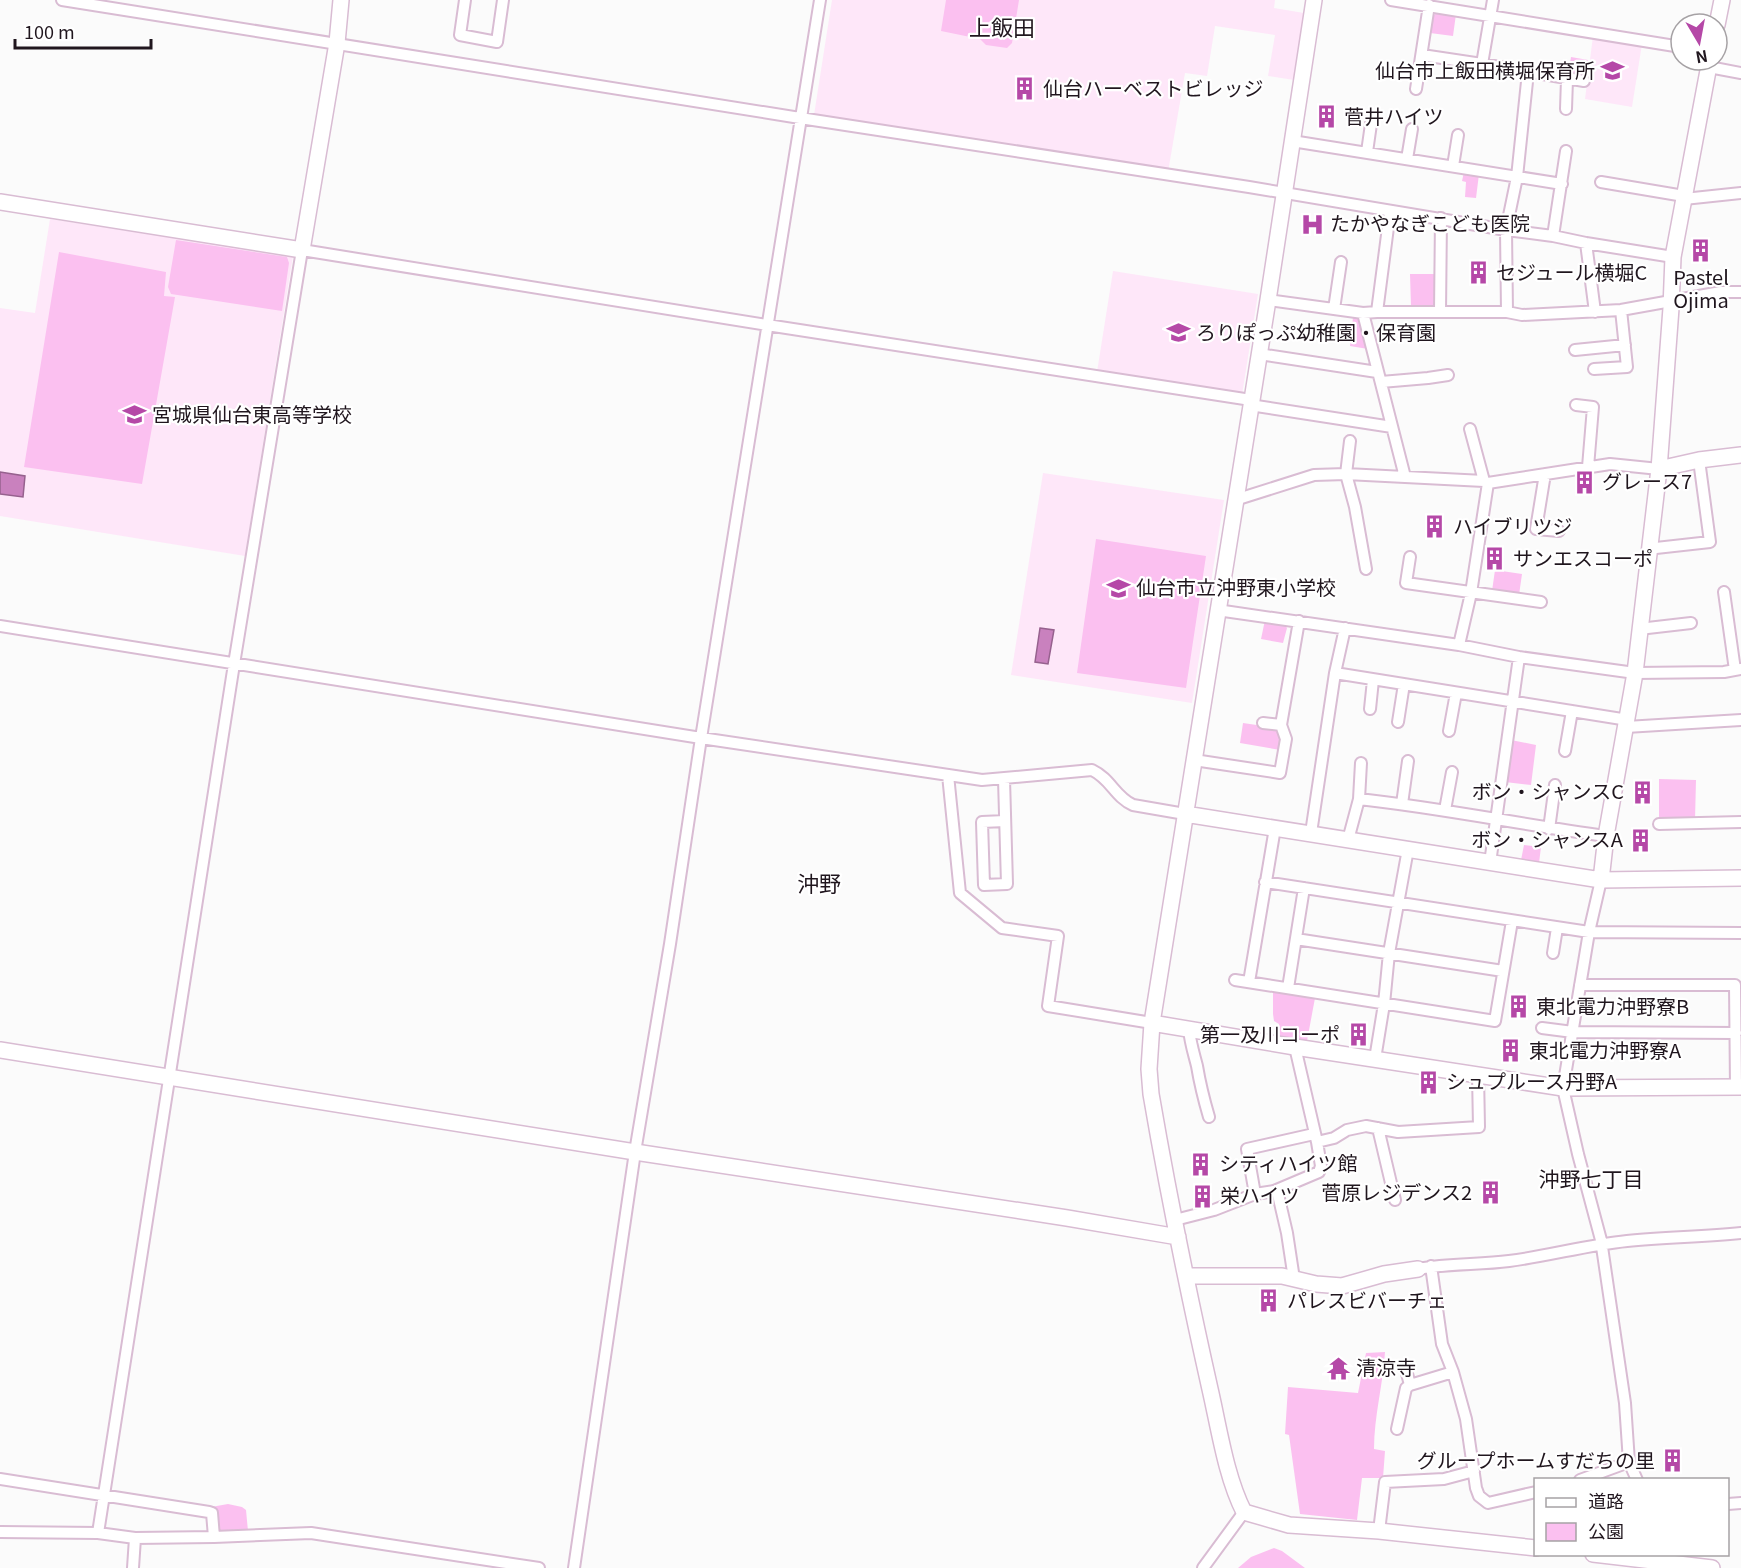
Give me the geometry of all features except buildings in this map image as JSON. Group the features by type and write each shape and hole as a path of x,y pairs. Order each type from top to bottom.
{"street":[{"path":"62,0 1390,212 1441,218 1673,257"},
{"path":"98,1533 234,664 337,44 340,0"},
{"path":"465,0 460,35 497,42 503,0"},
{"path":"574,1568 635,1152 820,0"},
{"path":"1314,0 1152,1023 1149,1068 1151,1094 1186,1276 1229,1468 1238,1500 1244,1512 1289,1525 1379,1531 1534,1548"},
{"path":"1391,0 1669,44"},
{"path":"1482,64 1493,0"},
{"path":"1416,88 1429,5"},
{"path":"1422,56 1584,81"},
{"path":"1507,312 1506,230 1517,177 1528,72"},
{"path":"1637,1478 1629,1462 1625,1403 1602,1244 1563,1088 1589,932 1601,880 1606,836 1635,673 1659,469 1673,257 1708,72"},
{"path":"1566,109 1567,79"},
{"path":"1367,152 1372,117"},
{"path":"1407,159 1412,129"},
{"path":"1453,166 1458,135"},
{"path":"1292,141 1562,184"},
{"path":"1553,236 1566,151"},
{"path":"1601,182 1684,197 1741,193"},
{"path":"0,202 1392,427"},
{"path":"1377,312 1390,212"},
{"path":"1440,312 1441,218"},
{"path":"1586,243 1595,312"},
{"path":"1334,309 1341,262"},
{"path":"1268,300 1363,313 1507,312 1522,315 1621,310 1720,292 1741,292"},
{"path":"1594,369 1627,367 1621,310"},
{"path":"1363,313 1405,477"},
{"path":"1575,350 1624,345"},
{"path":"1259,354 1379,377 1428,378 1448,375"},
{"path":"1576,405 1593,407 1588,467"},
{"path":"1459,645 1471,592 1486,482 1470,429"},
{"path":"1350,441 1346,474 1355,507 1366,569"},
{"path":"1235,500 1314,475 1346,474 1486,482 1610,464 1659,469 1700,460 1741,455"},
{"path":"1650,548 1710,542 1700,460"},
{"path":"1545,474 1536,529 1559,531"},
{"path":"1410,557 1406,583 1541,602"},
{"path":"1217,610 1635,673 1724,672 1738,669 1724,592"},
{"path":"1194,760 1281,773 1286,739 1281,725 1299,621"},
{"path":"1639,629 1691,624"},
{"path":"0,626 701,738 982,780 1092,770 1102,774 1125,801 1133,805 1601,880 1741,878"},
{"path":"1311,833 1335,673 1345,628"},
{"path":"1490,863 1519,657"},
{"path":"1335,673 1572,711 1627,724 1741,720"},
{"path":"1370,709 1373,680"},
{"path":"1398,722 1404,684"},
{"path":"1449,731 1456,693"},
{"path":"1565,751 1572,711"},
{"path":"1263,723 1281,725"},
{"path":"1402,804 1408,761"},
{"path":"1348,840 1359,799 1361,763"},
{"path":"1444,810 1452,772"},
{"path":"948,775 960,893 1002,928 1058,936 1048,1006 1563,1088 1739,1087 1735,985 1580,985"},
{"path":"1004,779 1007,884 984,885 982,822 1005,821"},
{"path":"1549,829 1555,785"},
{"path":"1359,799 1606,836"},
{"path":"1659,824 1741,822"},
{"path":"1249,982 1275,828"},
{"path":"1375,1059 1389,953 1408,849"},
{"path":"1265,882 1589,932 1741,933"},
{"path":"1288,988 1304,888"},
{"path":"1235,980 1495,1021 1512,921"},
{"path":"1553,953 1557,928"},
{"path":"1296,939 1503,971"},
{"path":"1542,1028 1573,1032 1736,1033"},
{"path":"1189,1029 1200,1087 1209,1118"},
{"path":"1174,1220 1214,1210 1255,1194 1277,1190 1319,1172 1321,1166 1316,1138 1295,1047"},
{"path":"0,1050 1178,1237"},
{"path":"1255,1194 1247,1149 1316,1138 1334,1138 1347,1130 1361,1126 1398,1132 1479,1127 1478,1074"},
{"path":"1378,1128 1395,1200"},
{"path":"1277,1190 1294,1279"},
{"path":"1186,1276 1282,1276 1316,1284 1342,1286 1384,1274 1455,1263 1487,1264 1535,1258 1602,1244 1741,1233"},
{"path":"1425,1268 1442,1344 1453,1372 1466,1419 1479,1496 1488,1503 1534,1492"},
{"path":"1405,1366 1410,1385"},
{"path":"1397,1429 1406,1388 1453,1372"},
{"path":"1583,1478 1629,1462"},
{"path":"1379,1531 1385,1482 1444,1479 1473,1471"},
{"path":"0,1479 212,1513 213,1537"},
{"path":"1203,1568 1244,1512"},
{"path":"0,1532 98,1533 135,1544 213,1537 311,1533 539,1568"},
{"path":"134,1568 135,1544"},
{"path":"1624,1556 1670,1559 1712,1568"}],"shaded area":[{"name":"仙台ハーベストビレッジ","path":"832,0 1275,0 1274,8 1304,13 1294,80 1268,76 1275,35 1215,26 1207,76 1185,73 1168,172 814,115"},
{"name":"仙台市上飯田横堀保育所","path":"1593,36 1642,44 1632,107 1585,99"},
{"name":"宮城県仙台東高等学校","path":"50,219 293,256 245,556 0,516 0,308 35,313"},
{"name":"ろりぽっぷ幼稚園・保育園","path":"1113,271 1258,294 1242,395 1097,372"},
{"path":"0,472 25,476 23,497 0,494"},
{"name":"仙台市立沖野東小学校","path":"1043,473 1224,500 1192,703 1011,675"},
{"path":"1040,628 1054,630 1048,664 1035,662"}],"green space":[{"path":"946,0 1019,0 1012,43 1007,48 986,45 980,39 941,31"},
{"path":"1437,12 1456,14 1453,36 1430,33 1432,17"},
{"path":"1571,57 1588,60 1585,78 1568,75"},
{"path":"1464,172 1479,174 1476,198 1465,197 1466,182 1462,181"},
{"path":"176,240 287,257 289,263 282,311 171,294 168,287"},
{"path":"59,252 166,272 164,296 175,297 142,484 24,467"},
{"path":"1410,274 1437,274 1437,299 1434,306 1411,306"},
{"path":"1353,317 1359,317 1368,349 1350,346"},
{"path":"1096,539 1206,556 1186,688 1077,673"},
{"path":"1495,570 1522,574 1519,595 1492,591"},
{"path":"1265,620 1283,622 1287,628 1283,643 1261,639"},
{"path":"1243,723 1277,728 1282,739 1280,750 1240,743"},
{"path":"1511,740 1536,745 1531,785 1505,782"},
{"path":"1659,779 1696,780 1695,820 1659,820"},
{"path":"1524,845 1541,847 1539,863 1521,860"},
{"path":"1273,992 1315,998 1307,1041 1278,1037 1279,1024 1274,1021 1273,1014"},
{"path":"1385,1352 1374,1449 1385,1451 1383,1478 1362,1478 1357,1520 1300,1514 1289,1435 1285,1434 1288,1387 1358,1393 1366,1353"},
{"path":"228,1504 246,1510 248,1531 214,1533 211,1507"},
{"path":"1274,1548 1282,1551 1305,1568 1238,1568 1251,1557"}],"place":[{"name":"仙台市上飯田横堀保育所","path":"1613,71"},
{"name":"仙台ハーベストビレッジ","path":"1025,89"},
{"name":"菅井ハイツ","path":"1326,117"},
{"name":"たかやなぎこども医院","path":"1312,224"},
{"name":"Pastel Ojima","path":"1701,250"},
{"name":"セジュール横堀C","path":"1478,273"},
{"name":"ろりぽっぷ幼稚園・保育園","path":"1178,333"},
{"name":"宮城県仙台東高等学校","path":"134,415"},
{"name":"グレース7","path":"1584,482"},
{"name":"ハイブリツジ","path":"1435,527"},
{"name":"サンエスコーポ","path":"1495,559"},
{"name":"仙台市立沖野東小学校","path":"1118,588"},
{"name":"ボン・シャンスC","path":"1642,792"},
{"name":"ボン・シャンスA","path":"1641,840"},
{"name":"東北電力沖野寮B","path":"1518,1007"},
{"name":"第一及川コーポ","path":"1358,1035"},
{"name":"東北電力沖野寮A","path":"1511,1051"},
{"name":"シュプルース丹野A","path":"1428,1082"},
{"name":"シティハイツ館","path":"1201,1164"},
{"name":"菅原レジデンス2","path":"1490,1193"},
{"name":"栄ハイツ","path":"1202,1196"},
{"name":"パレスビバーチェ","path":"1269,1301"},
{"name":"清涼寺","path":"1338,1368"},
{"name":"グループホームすだちの里","path":"1673,1461"}],"district":[{"name":"上飯田","path":"1002,28"},
{"name":"沖野","path":"819,884"},
{"name":"沖野七丁目","path":"1591,1180"}]}
